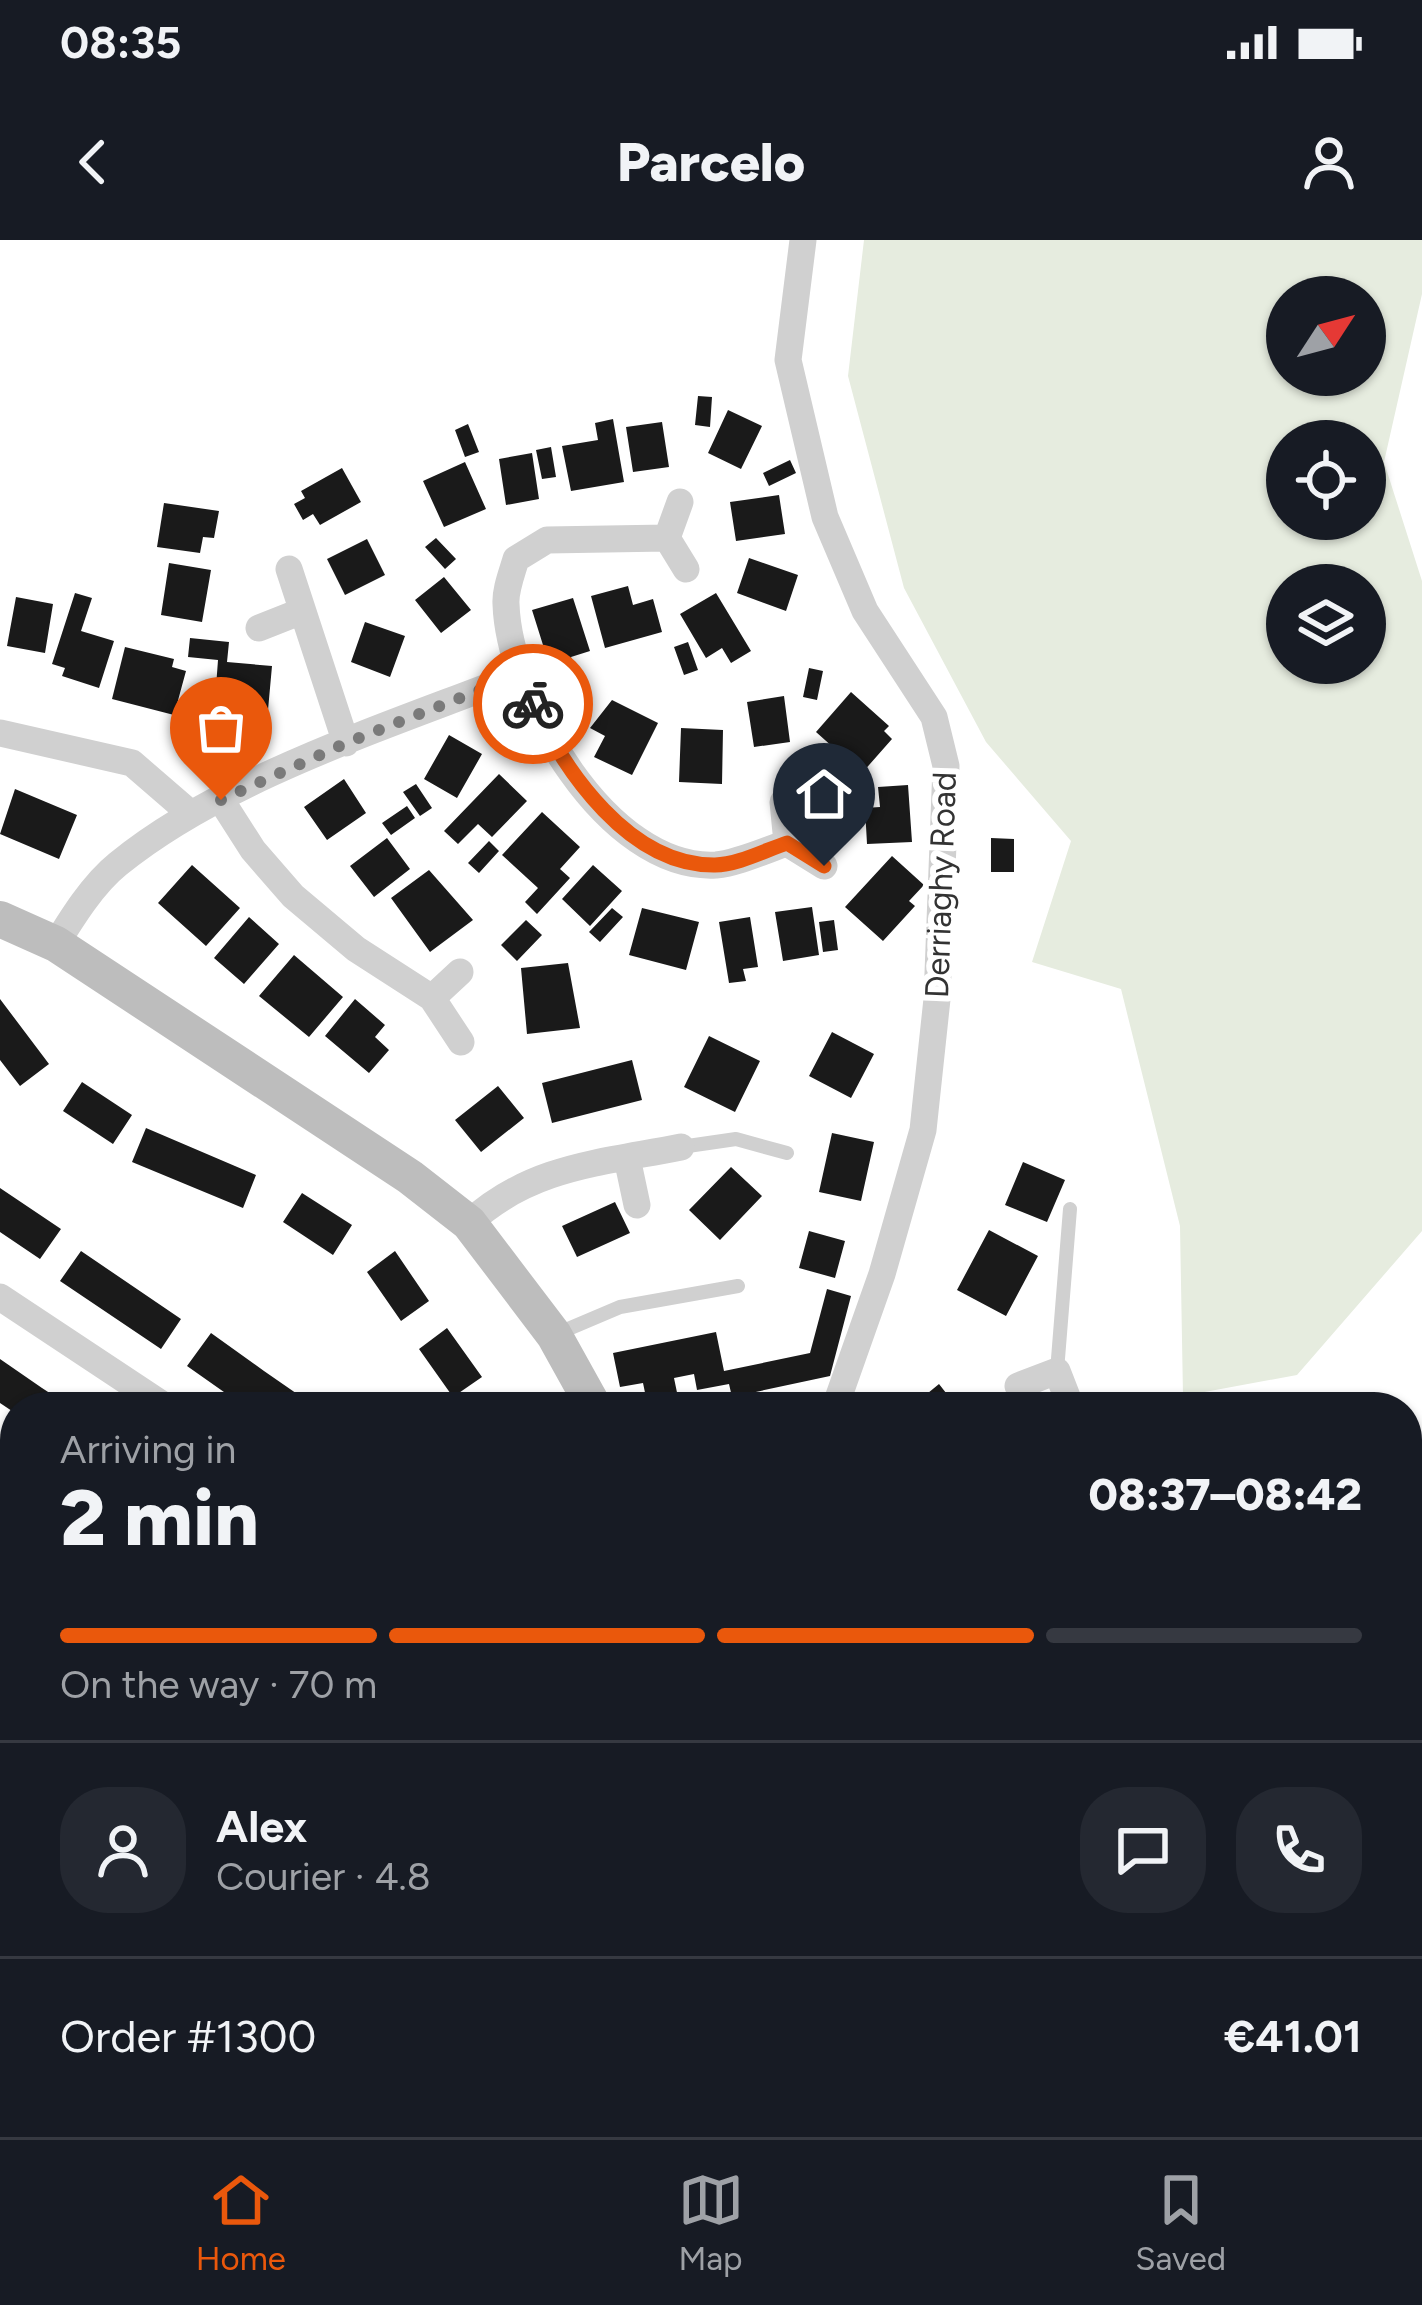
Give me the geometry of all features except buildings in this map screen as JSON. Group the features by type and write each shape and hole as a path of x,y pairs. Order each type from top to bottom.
{"street":[{"name":"Derriaghy Road","path":"802,240 788,360 819,494 865,610 934,717 946,766 937,999 923,1130 882,1274 840,1392"},
{"path":"667,538 680,502"},
{"path":"667,538 686,569"},
{"path":"667,538 547,540 516,559 505,601 518,675 586,797 659,851 715,865 787,843 824,866"},
{"path":"290,569 346,743"},
{"path":"259,628 302,611"},
{"path":"56,944 115,866 191,814 346,743 518,675"},
{"path":"0,733 132,763 191,814"},
{"path":"221,800 253,850 293,896 356,949 432,998 461,1042"},
{"path":"783,802 787,843"},
{"path":"0,920 56,944 410,1177 469,1222 554,1335 585,1392"},
{"path":"432,998 460,972"},
{"path":"469,1222 501,1193 533,1178 681,1147"},
{"path":"627,1158 637,1205"},
{"path":"0,1297 143,1392"},
{"path":"1018,1386 1057,1371 1066,1392"}],"lane":[{"path":"681,1147 736,1138 787,1153"},
{"path":"1057,1371 1070,1209"},
{"path":"554,1335 620,1307 738,1286"}],"shaded area":[{"path":"864,240 1422,240 1422,294 1386,453 1386,420 1266,420 1266,540 1386,540 1386,468 1422,581 1422,1231 1297,1375 1183,1392 1180,1226 1121,989 1032,962 1071,841 986,742 904,588 848,376"}],"way so far":[{"path":"221,800 346,743 518,675 533,704"}],"route":[{"path":"533,704 586,797 659,851 715,865 787,843 824,866"}]}
